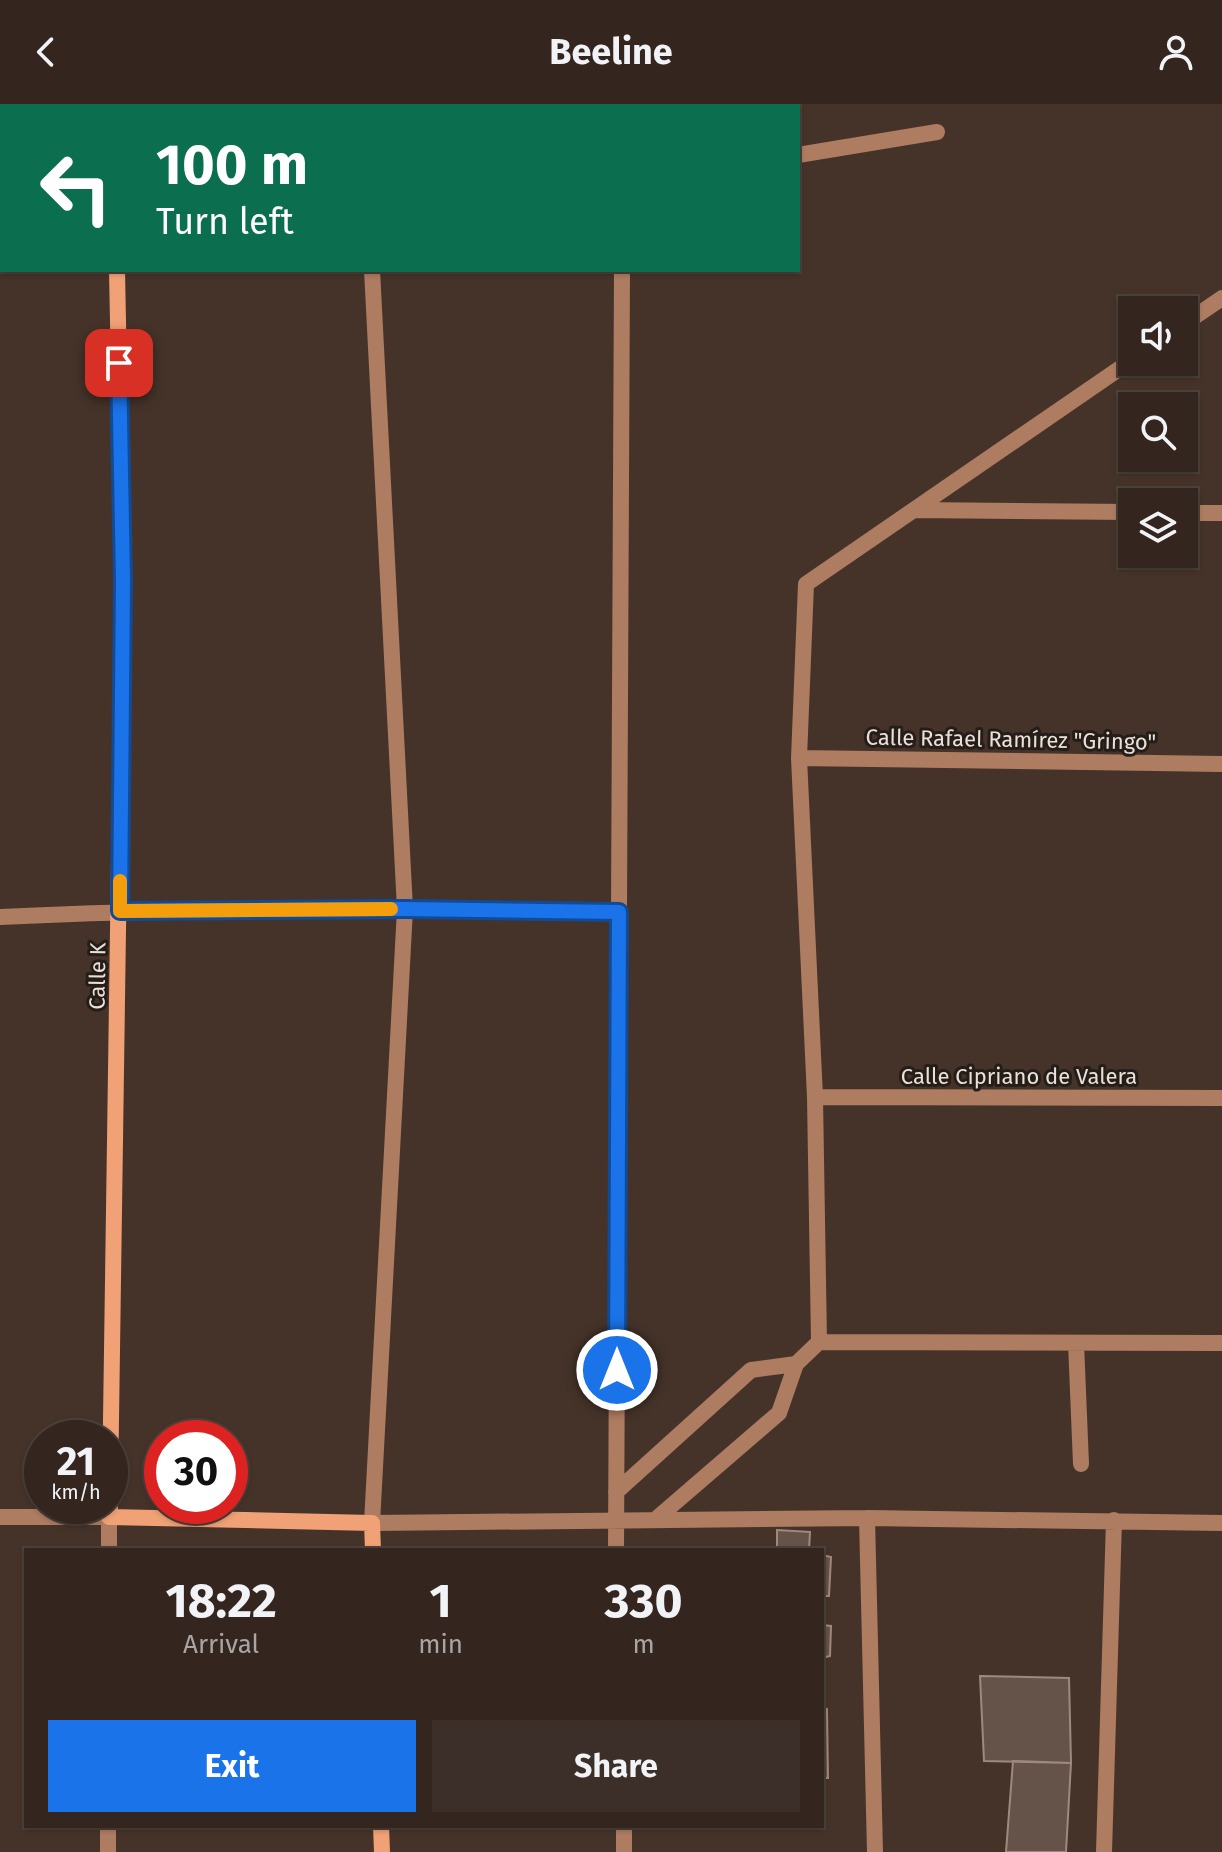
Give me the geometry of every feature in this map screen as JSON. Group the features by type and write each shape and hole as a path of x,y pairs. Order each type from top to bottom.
{"street":[{"path":"800,155 937,132"},
{"name":"Calle K","path":"111,1420 123,581 117,272"},
{"path":"372,272 405,909 373,1548"},
{"path":"616,1548 622,272"},
{"path":"1214,309 1222,298"},
{"path":"819,1342 815,1097 799,758 806,584 1118,370"},
{"path":"914,510 1118,512"},
{"path":"1198,513 1222,513"},
{"name":"Calle Rafael Ramírez \"Gringo\"","path":"799,758 1222,764"},
{"path":"0,917 120,911 405,909 619,912"},
{"name":"Calle Cipriano de Valera","path":"815,1097 1222,1098"},
{"path":"656,1519 779,1413 796,1364 819,1342 1222,1343"},
{"path":"1076,1343 1081,1464"},
{"path":"616,1492 751,1370 796,1364"},
{"path":"128,1513 372,1523 867,1518 1222,1523"},
{"path":"0,1517 24,1516"},
{"path":"867,1518 875,1852"},
{"path":"1104,1852 1114,1520"},
{"path":"109,1548 110,1524"},
{"path":"108,1828 108,1852"},
{"path":"381,1828 382,1852"},
{"path":"624,1828 624,1852"}],"building":[{"path":"777,1530 810,1532 809,1548 777,1548"},
{"path":"824,1555 831,1557 829,1596 824,1596"},
{"path":"824,1625 831,1626 830,1656 824,1658"},
{"path":"980,1676 1069,1678 1071,1763 984,1761"},
{"path":"824,1708 827,1709 828,1778 824,1778"},
{"path":"1013,1761 1071,1763 1066,1852 1006,1852"}],"slow traffic":[{"path":"120,881 120,911 391,909"}],"route":[{"path":"119,363 123,581 120,911 405,909 619,912 617,1370"}]}
